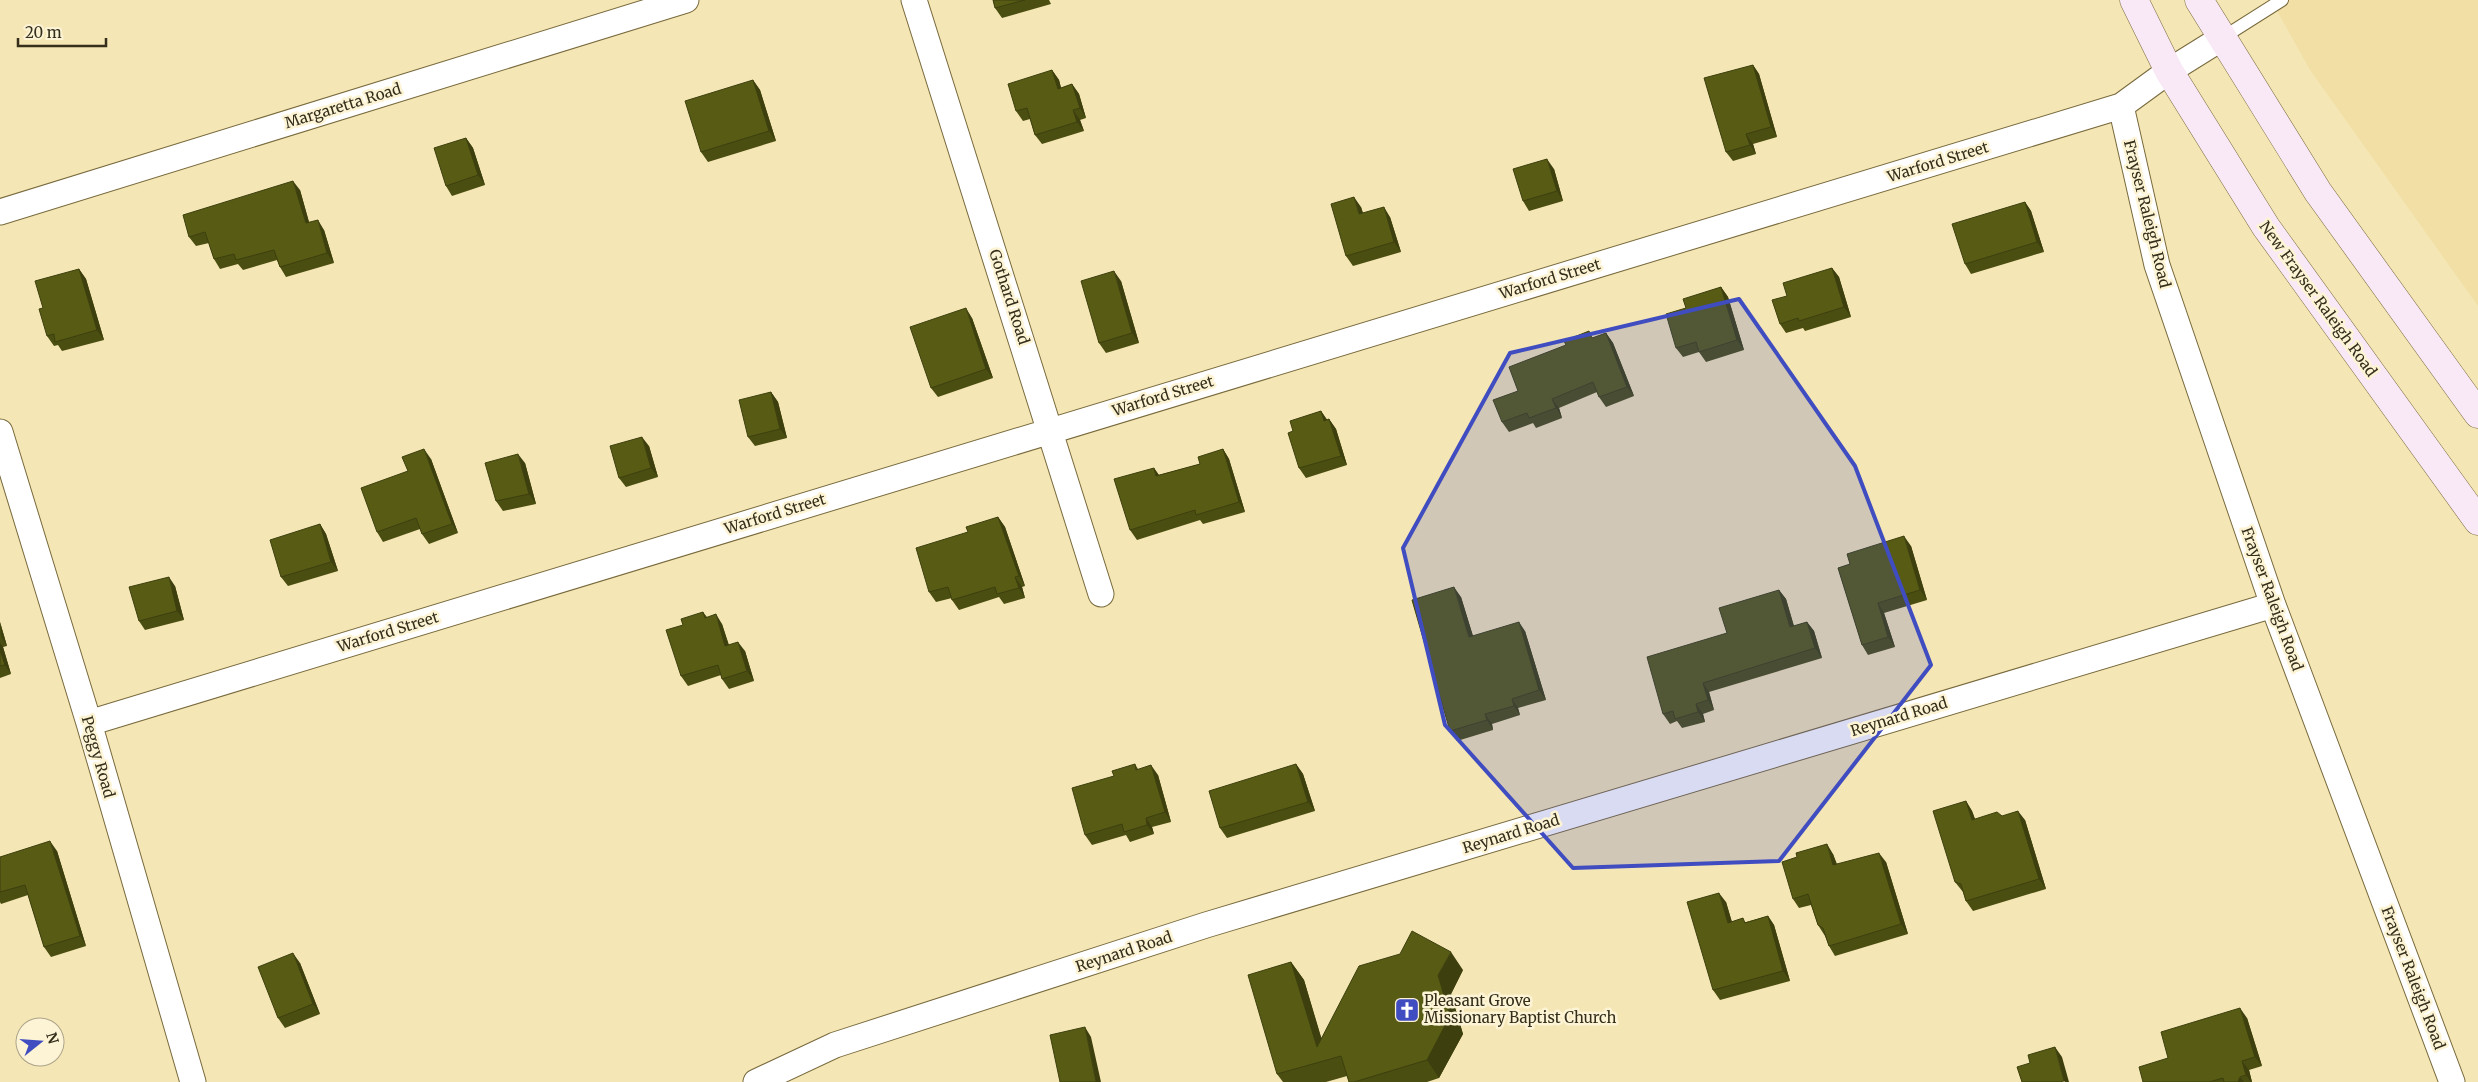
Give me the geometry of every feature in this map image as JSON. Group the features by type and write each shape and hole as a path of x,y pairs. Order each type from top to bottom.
{"main road":[{"path":"2134,0 2169,71"},
{"path":"2199,0 2318,192 2478,414"},
{"name":"New Frayser Raleigh Road","path":"2169,71 2266,227 2478,521"}],"street":[{"name":"Margaretta Road","path":"0,212 686,0"},
{"name":"Gothard Road","path":"914,0 1051,430 1101,594"},
{"name":"Warford Street","path":"89,723 2121,106 2169,71 2222,38"},
{"name":"Frayser Raleigh Road","path":"2121,106 2157,265 2273,605 2452,1082"},
{"name":"Peggy Road","path":"0,432 89,723 193,1082"},
{"name":"Reynard Road","path":"756,1082 835,1045 1206,925 2273,605"}],"lane":[{"path":"2222,38 2282,0"}],"highlighted area":[{"path":"1739,299 1855,466 1931,665 1779,861 1573,868 1445,725 1403,548 1510,353"}],"shaded area":[{"path":"2271,0 2478,0 2478,306 2310,70"}],"building":[{"path":"993,0 1025,0 995,8"},
{"path":"1753,65 1771,127 1746,134 1750,145 1726,152 1704,78"},
{"path":"1052,70 1058,89 1072,84 1080,108 1073,110 1077,122 1035,135 1027,108 1016,111 1008,84"},
{"path":"753,80 769,131 701,152 685,101"},
{"path":"466,138 478,175 446,186 434,148"},
{"path":"1547,159 1557,191 1523,201 1513,169"},
{"path":"293,181 306,223 318,220 327,253 280,267 274,250 236,260 234,254 214,259 205,232 189,237 183,215"},
{"path":"1354,197 1359,214 1384,207 1394,242 1346,256 1331,204"},
{"path":"2025,202 2037,242 1965,264 1952,224"},
{"path":"1832,268 1844,307 1799,321 1798,318 1780,324 1772,300 1787,296 1783,283"},
{"path":"79,269 97,330 55,342 54,334 47,336 39,309 43,308 35,281"},
{"path":"1114,271 1132,333 1099,343 1081,281"},
{"path":"1721,287 1737,340 1699,352 1696,342 1676,348 1666,314 1686,308 1683,299"},
{"path":"966,308 986,369 931,388 910,327"},
{"path":"1589,331 1592,338 1606,333 1627,387 1599,397 1593,382 1552,399 1556,408 1529,418 1527,413 1502,422 1493,400 1518,391 1509,367 1566,345 1564,341"},
{"path":"771,392 780,429 748,437 739,400"},
{"path":"1321,411 1324,421 1329,419 1341,456 1299,468 1288,433 1293,431 1290,421"},
{"path":"642,437 651,468 619,478 610,446"},
{"path":"424,449 452,524 422,534 416,518 377,532 361,488 408,471 402,457"},
{"path":"1223,449 1239,502 1196,515 1195,510 1130,530 1114,479 1154,468 1156,476 1200,464 1198,457"},
{"path":"518,454 529,494 496,501 485,463"},
{"path":"998,517 1019,576 1015,577 1019,588 997,594 995,587 952,600 948,587 929,592 916,548 968,532 966,527"},
{"path":"320,524 331,562 281,577 270,540"},
{"path":"1904,536 1920,590 1878,603 1888,637 1862,645 1838,568 1850,564 1847,554"},
{"path":"169,577 177,611 139,621 129,587"},
{"path":"1454,587 1469,637 1519,622 1539,690 1512,699 1514,706 1485,714 1487,720 1450,731 1412,600"},
{"path":"1779,590 1790,627 1807,622 1815,648 1703,683 1708,700 1696,704 1698,712 1675,719 1673,711 1663,714 1647,657 1727,633 1719,608"},
{"path":"703,612 705,618 716,614 725,646 738,642 747,671 722,679 718,665 681,676 666,630 683,625 681,619"},
{"path":"0,650 5,665 0,666"},
{"path":"1135,764 1136,770 1151,765 1165,812 1146,818 1147,825 1124,832 1122,824 1085,835 1072,788 1114,776 1112,771"},
{"path":"1296,764 1308,802 1220,828 1209,791"},
{"path":"1966,801 1972,820 1997,812 2002,816 2018,811 2039,879 1966,901 1961,884 1955,882 1933,811"},
{"path":"50,841 80,936 44,947 25,885 0,892 0,857"},
{"path":"1827,844 1833,865 1879,853 1901,924 1829,946 1823,928 1818,925 1808,894 1793,899 1782,862 1797,857 1796,853"},
{"path":"1719,893 1728,923 1743,918 1745,923 1768,916 1783,971 1713,990 1687,902"},
{"name":"Pleasant Grove Missionary Baptist Church","path":"1412,931 1451,952 1438,975 1450,1016 1427,1060 1354,1082 1349,1082 1341,1056 1277,1074 1248,975 1291,962 1317,1047 1359,966 1400,954"},
{"path":"293,953 313,1004 278,1018 258,967"},
{"path":"2240,1008 2255,1057 2242,1061 2246,1075 2240,1077 2238,1082 2224,1082 2223,1078 2209,1082 2143,1082 2139,1067 2168,1058 2161,1032"},
{"path":"1085,1027 1096,1082 1060,1082 1050,1035"},
{"path":"2055,1047 2064,1081 2022,1082 2017,1067 2030,1063 2028,1055"}],"place":[{"name":"Pleasant Grove Missionary Baptist Church","path":"1407,1010"}]}
